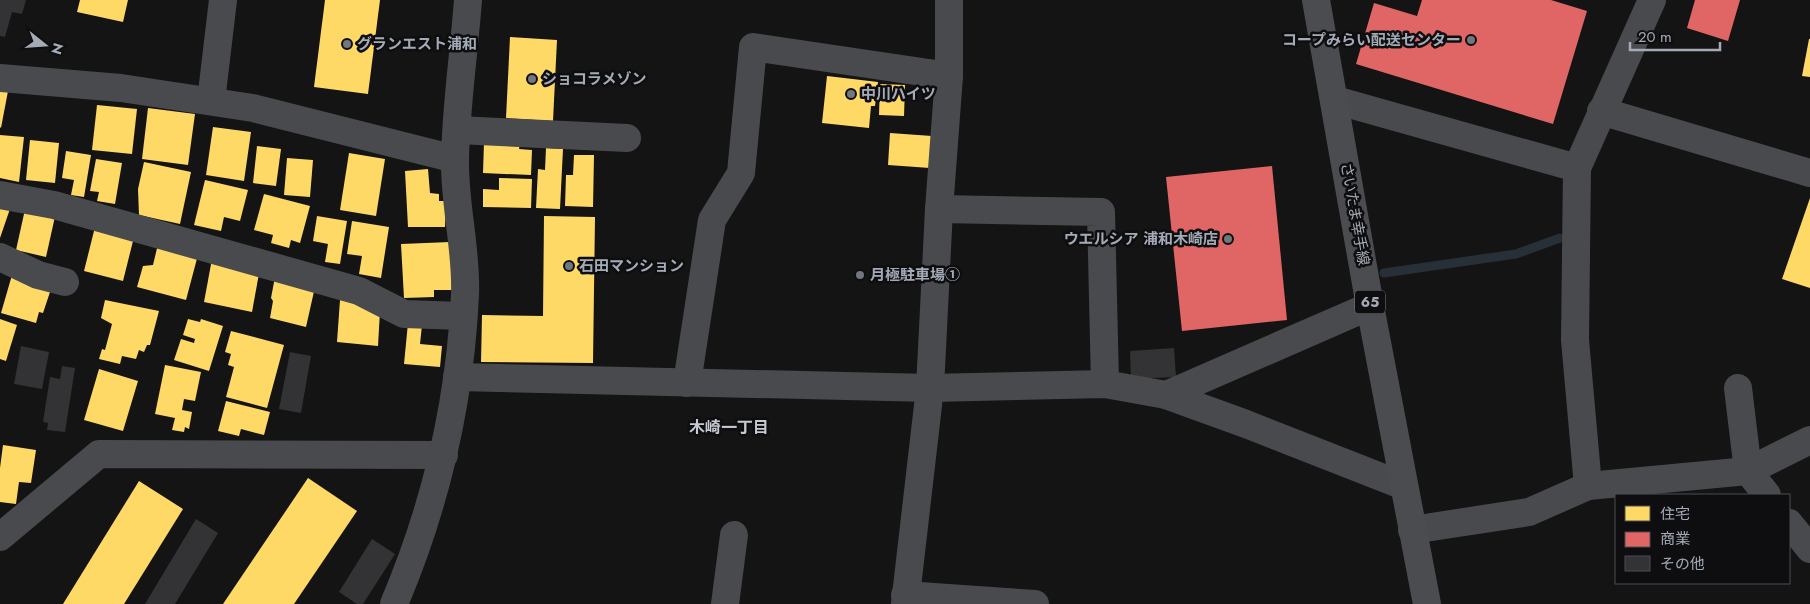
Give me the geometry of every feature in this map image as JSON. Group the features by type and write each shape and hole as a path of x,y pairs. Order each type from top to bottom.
{"main road":[{"name":"さいたま幸手線","path":"1316,0 1370,306 1427,604"}],"street":[{"path":"210,101 223,0"},
{"path":"394,604 412,560 433,499 444,454 457,377 465,294 455,160 468,0"},
{"path":"949,0 949,76 939,209 930,388 905,600 1035,604"},
{"path":"1588,486 1575,340 1577,168 1601,110 1652,0"},
{"path":"687,383 712,220 741,173 753,47 949,76"},
{"path":"0,78 121,88 253,108 455,160"},
{"path":"1335,100 1577,168"},
{"path":"1601,110 1810,173"},
{"path":"458,130 627,138"},
{"path":"0,195 54,205 359,291 404,314 463,316"},
{"path":"939,209 1101,212 1105,384"},
{"path":"0,257 38,275 65,282"},
{"path":"1166,395 1370,306"},
{"path":"457,377 930,388 1105,384 1166,395 1404,486"},
{"path":"1738,388 1748,471 1766,494"},
{"path":"1412,530 1529,512 1588,486 1748,471 1810,440"},
{"path":"0,537 99,454 444,454"},
{"path":"1790,524 1810,549"},
{"path":"725,604 734,535"}],"building: 住宅":[{"path":"80,0 128,0 123,22 77,12"},
{"name":"グランエスト浦和","path":"325,0 380,0 368,94 314,87"},
{"name":"ショコラメゾン","path":"510,37 557,40 553,121 506,118"},
{"path":"1810,39 1810,77 1802,76"},
{"name":"中川ハイツ","path":"827,76 878,82 875,106 871,106 869,128 822,123"},
{"path":"880,84 905,85 904,116 879,115"},
{"path":"0,89 8,91 1,128 0,127"},
{"path":"97,105 137,109 132,154 92,150"},
{"path":"148,108 195,114 188,165 142,159"},
{"path":"213,127 251,132 244,181 206,175"},
{"path":"890,133 932,136 930,168 888,165"},
{"path":"0,135 24,137 19,182 0,178"},
{"path":"30,140 59,143 55,183 26,180"},
{"path":"484,142 520,144 519,149 532,150 531,175 483,173"},
{"path":"257,146 281,149 276,186 253,183"},
{"path":"546,148 563,149 560,209 536,208 538,169 545,170"},
{"path":"66,151 91,155 84,197 71,195 74,180 62,178"},
{"path":"349,153 385,159 376,216 340,210"},
{"path":"574,155 594,155 593,207 565,206 566,175 573,175"},
{"path":"287,158 313,160 310,197 284,195"},
{"path":"96,159 122,163 115,204 97,201 99,192 90,191"},
{"path":"144,162 191,172 180,224 139,215 138,189"},
{"path":"428,169 430,193 439,194 439,201 446,201 445,227 408,227 405,171"},
{"path":"499,178 532,179 531,208 483,207 483,189 499,190"},
{"path":"205,180 248,190 240,221 224,217 221,231 194,225"},
{"path":"264,194 310,206 300,243 291,240 289,248 271,243 273,235 254,230"},
{"path":"1810,198 1810,288 1782,279"},
{"path":"0,200 12,203 0,238"},
{"path":"26,205 56,212 46,257 16,250"},
{"path":"317,216 347,221 340,264 325,262 328,244 313,241"},
{"name":"石田マンション","path":"544,216 595,217 593,363 481,362 482,315 543,316"},
{"path":"352,221 389,227 381,278 359,274 362,256 347,254"},
{"path":"95,227 134,237 123,281 84,271"},
{"path":"159,240 199,251 186,300 137,287 143,266 153,265"},
{"path":"450,242 452,290 434,290 434,297 404,298 401,244"},
{"path":"212,259 260,268 252,312 204,302"},
{"path":"12,275 52,286 43,313 39,312 36,323 1,313"},
{"path":"275,277 315,287 306,327 270,318"},
{"path":"105,300 159,311 150,345 147,345 144,352 139,350 136,359 122,356 120,364 99,359 102,349 105,350 112,324 101,318"},
{"path":"340,300 364,302 380,311 378,346 337,342"},
{"path":"0,319 17,325 6,361 0,359"},
{"path":"188,319 200,322 201,319 223,326 209,371 174,360 181,339 194,343 195,339 183,335"},
{"path":"408,323 422,325 420,344 442,346 440,367 404,364"},
{"path":"231,331 284,345 267,408 226,397 234,367 228,365 231,354 225,352"},
{"path":"165,365 201,372 195,401 184,399 182,410 192,412 189,429 185,427 184,432 172,430 175,418 155,414"},
{"path":"99,369 138,381 123,431 84,420"},
{"path":"226,401 270,412 264,435 241,429 239,436 218,431"},
{"path":"3,445 36,450 31,483 19,482 16,504 0,502 0,468"},
{"path":"308,478 357,511 294,604 223,604"},
{"path":"139,481 183,509 124,604 63,604"}],"building: 商業":[{"name":"コープみらい配送センター","path":"1422,0 1551,0 1587,11 1553,124 1356,64 1374,3 1417,16"},
{"path":"1695,0 1740,0 1728,41 1687,28"},
{"path":"1272,166 1287,320 1182,331 1166,177"}],"building: その他":[{"path":"0,0 26,0 22,14 12,12 5,37 0,36"},
{"path":"21,346 49,352 42,389 14,384"},
{"path":"1174,348 1176,377 1131,379 1130,351"},
{"path":"290,352 311,356 301,413 279,409"},
{"path":"62,366 75,368 65,432 47,430 48,423 43,422 50,377 60,379"},
{"path":"196,519 218,533 175,604 145,604"},
{"path":"372,539 395,554 363,604 357,604 339,592"}],"waterway":[{"path":"1384,273 1516,254 1560,238"}],"place":[{"name":"コープみらい配送センター","path":"1471,40"},
{"name":"グランエスト浦和","path":"347,44"},
{"name":"ショコラメゾン","path":"532,79"},
{"name":"中川ハイツ","path":"851,94"},
{"name":"ウエルシア 浦和木崎店","path":"1228,239"},
{"name":"石田マンション","path":"569,266"},
{"name":"月極駐車場①","path":"860,275"}],"district":[{"name":"木崎一丁目","path":"729,427"}]}
